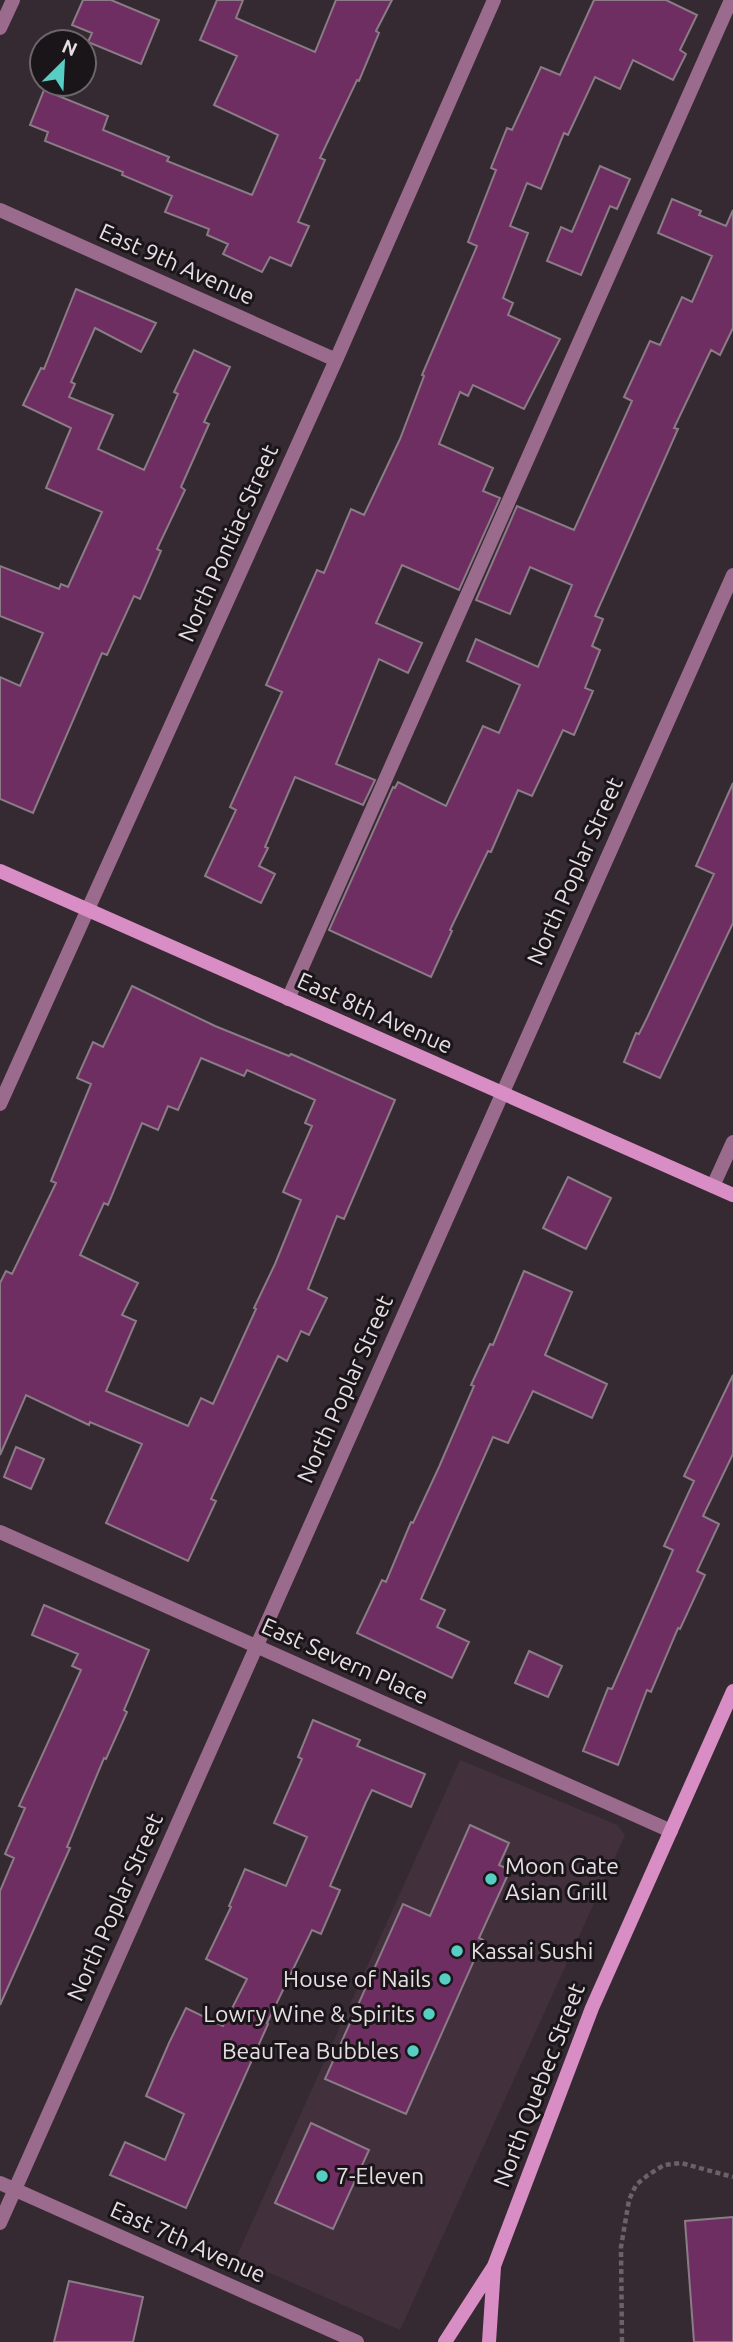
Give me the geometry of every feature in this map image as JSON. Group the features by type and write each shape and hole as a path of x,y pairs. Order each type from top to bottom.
{"street":[{"path":"0,27 13,0"},
{"name":"North Pontiac Street","path":"0,1104 336,360 494,0"},
{"path":"288,999 731,0"},
{"name":"East 9th Avenue","path":"0,210 336,360"},
{"name":"North Poplar Street","path":"0,2223 733,575"},
{"name":"East 8th Avenue","path":"0,871 733,1195"},
{"path":"713,1186 733,1142"},
{"name":"East Severn Place","path":"0,1532 671,1831"},
{"name":"North Quebec Street","path":"445,2342 494,2266 592,2008 733,1692"},
{"name":"East 7th Avenue","path":"0,2183 357,2342"},
{"name":"North Quebec Street","path":"489,2342 494,2266"}],"path":[{"path":"622,2342 621,2246 629,2200 636,2185 664,2165 681,2162 733,2177"}],"shaded area":[{"path":"460,1760 617,1825 625,1835 400,2330 236,2258"}],"building":[{"path":"83,0 111,0 159,20 141,64 98,46 98,28 80,28 72,25"},
{"path":"217,0 243,0 236,18 315,52 336,0 392,0 376,31 379,33 359,81 357,80 320,158 325,160 298,222 309,226 291,266 270,257 262,272 223,254 228,244 207,235 209,229 165,212 172,196 122,175 123,172 45,141 48,132 30,125 41,98 64,98 108,116 103,130 169,157 167,161 252,195 278,135 214,105 237,56 200,40"},
{"path":"594,0 666,0 697,15 680,50 686,54 673,80 633,60 620,89 595,77 568,135 564,133 541,189 527,183 510,226 528,233 503,298 513,303 508,315 560,339 524,409 473,385 468,396 460,392 439,444 493,468 483,491 500,498 459,590 402,565 376,623 422,643 408,673 379,659 336,764 375,780 363,805 295,777 259,866 275,874 261,903 205,876 236,810 230,807 282,692 266,685 317,570 324,573 351,509 364,515 400,439 424,376 422,375 477,246 468,242 496,170 491,168 507,128 512,130 541,67 560,75"},
{"path":"600,166 630,179 617,209 610,206 581,275 547,261 561,227 572,232"},
{"path":"672,199 701,211 699,215 726,226 733,210 733,328 720,355 711,350 674,428 678,429 595,616 603,619 592,646 600,650 585,688 593,691 574,735 563,730 532,796 518,790 491,852 488,851 450,930 452,931 431,977 329,930 393,787 395,788 398,782 446,806 483,726 499,733 520,685 467,661 476,639 538,667 572,585 530,567 510,614 476,600 517,506 574,530 632,401 624,397 650,341 660,345 682,297 692,302 712,256 658,233"},
{"path":"76,289 156,323 141,352 95,328 71,382 75,384 69,397 113,415 98,449 144,470 178,394 174,392 194,350 230,367 204,422 209,424 181,487 185,490 157,549 161,551 140,599 134,596 107,655 102,653 33,813 0,799 0,677 20,686 43,633 0,616 0,566 59,589 61,584 68,587 102,512 46,488 71,428 23,405 41,368 44,369"},
{"path":"733,783 733,923 660,1078 624,1062 714,874 696,866"},
{"path":"132,986 215,1026 289,1056 291,1054 395,1100 344,1219 337,1216 308,1289 327,1298 309,1335 301,1331 287,1361 278,1356 211,1499 216,1501 188,1561 106,1523 142,1444 90,1422 89,1425 26,1395 0,1455 0,1283 6,1271 12,1274 56,1183 51,1181 91,1084 77,1078 93,1042 103,1047","holes":["201,1058 244,1076 247,1070 315,1100 305,1123 312,1126 283,1192 301,1200 213,1404 201,1398 188,1426 106,1391 136,1321 122,1315 138,1283 80,1255 104,1203 108,1205 142,1123 158,1130 168,1106 178,1110"]},
{"path":"568,1177 611,1198 586,1249 543,1228"},
{"path":"524,1271 572,1292 545,1355 607,1384 592,1418 533,1391 508,1443 493,1437 421,1599 445,1610 437,1627 469,1642 452,1678 357,1633 382,1580 386,1582 474,1386 471,1385 490,1344 493,1345"},
{"path":"733,1375 733,1454 703,1516 719,1524 697,1571 705,1575 680,1629 678,1628 651,1692 647,1690 618,1765 583,1751 608,1688 612,1689 673,1550 664,1546 694,1481 684,1476"},
{"path":"16,1447 44,1459 31,1489 4,1477"},
{"path":"44,1605 149,1650 124,1710 127,1712 106,1759 104,1758 67,1847 70,1848 0,2005 0,1891 14,1858 5,1854 25,1808 19,1806 81,1670 72,1666 78,1654 32,1635"},
{"path":"529,1651 562,1666 548,1697 515,1683"},
{"path":"313,1720 360,1740 357,1746 425,1774 411,1807 372,1790 330,1886 340,1890 321,1934 312,1930 267,2023 186,2208 110,2175 125,2142 165,2160 184,2114 146,2096 169,2043 186,2008 223,2026 247,1979 206,1959 231,1907 229,1906 245,1869 286,1886 307,1837 274,1823 302,1759 298,1757"},
{"path":"470,1825 509,1843 499,1865 510,1870 479,1938 483,1940 406,2114 325,2079 403,1904 430,1916"},
{"name":"7-Eleven","path":"311,2123 369,2150 333,2229 275,2203"},
{"path":"733,2217 733,2342 694,2342 685,2221"},
{"path":"69,2281 143,2297 133,2342 54,2342"}],"place":[{"name":"Moon Gate Asian Grill","path":"491,1879"},
{"name":"Kassai Sushi","path":"457,1951"},
{"name":"House of Nails","path":"445,1979"},
{"name":"Lowry Wine & Spirits","path":"429,2014"},
{"name":"BeauTea Bubbles","path":"413,2051"},
{"name":"7-Eleven","path":"322,2176"}]}
